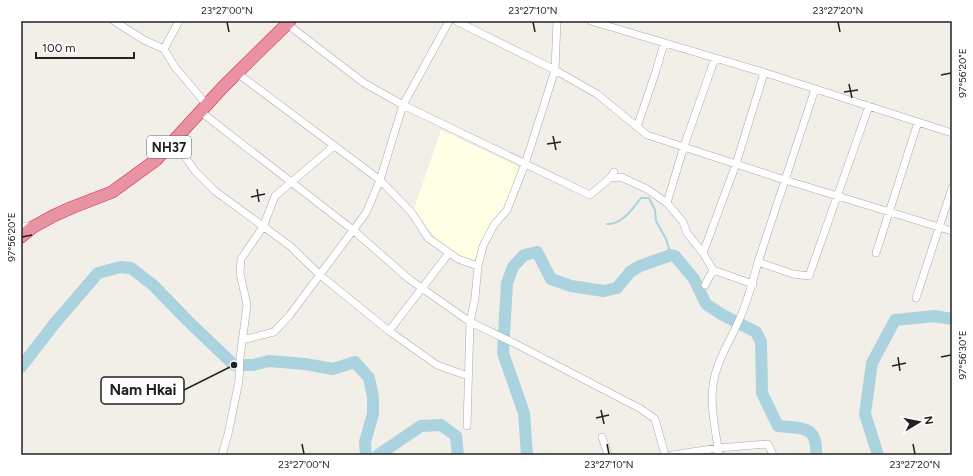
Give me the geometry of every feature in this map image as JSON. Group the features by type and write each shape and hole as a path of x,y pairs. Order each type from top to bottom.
{"highway":[{"name":"NH37","path":"21,237 27,227 112,192 156,160 237,73 289,23"}],"street":[{"path":"114,21 144,40 164,49 204,108 292,182 353,230 409,279 470,322 641,408 655,419 665,455"},
{"path":"164,49 179,21"},
{"path":"242,340 274,332 289,316 366,214 380,180 403,105 449,21"},
{"path":"456,21 555,70 597,94 647,135 785,180 952,231"},
{"path":"467,426 470,322 478,266 483,246 494,225 507,210 525,164 555,70 557,21"},
{"path":"591,21 764,73 952,133"},
{"path":"289,23 364,83 403,105 590,195 612,175 621,177 647,189 667,203 683,222 688,233 703,253 713,270 753,284"},
{"path":"637,126 664,43"},
{"path":"667,203 684,146 715,58"},
{"path":"237,73 380,180 412,213 428,238 458,259 478,266"},
{"path":"703,253 736,164 764,73"},
{"path":"718,451 712,411 713,386 716,371 741,317 753,284 758,262 815,89"},
{"path":"758,262 793,274 809,276 869,106"},
{"path":"876,253 918,122"},
{"path":"174,141 195,171 215,191 290,246 320,275 388,331 437,365 468,376"},
{"path":"222,455 239,381 240,358 247,305 240,273 242,259 263,227 275,196 334,146"},
{"path":"916,298 952,188"},
{"path":"388,331 423,289 449,253"},
{"path":"705,285 713,270"},
{"path":"602,436 608,455"},
{"path":"672,455 718,451 768,444 773,455"}],"shaded area":[{"path":"441,130 521,168 510,199 490,224 474,260 458,257 437,240 414,209"}],"waterway":[{"path":"607,224 612,224 622,219 631,211 641,198 649,198 655,210 656,221 666,239 671,255"},
{"path":"527,455 524,413 503,353 507,283 513,267 524,255 537,252 551,279 571,286 604,291 617,288 630,272 640,266 671,255 675,256 694,279 706,304 721,314 756,332 761,342 762,393 778,426 801,428 811,433 816,445 816,455"},
{"path":"21,367 55,323 98,273 120,267 131,268 153,285 234,365 253,365 269,361 305,364 333,369 355,362 369,378 373,397 373,414 365,442 366,455"},
{"path":"878,455 865,414 872,363 895,320 934,316 952,319"},
{"path":"378,455 421,426 441,425 456,436 458,455"}],"place":[{"name":"Nam Hkai","path":"234,365"}]}
